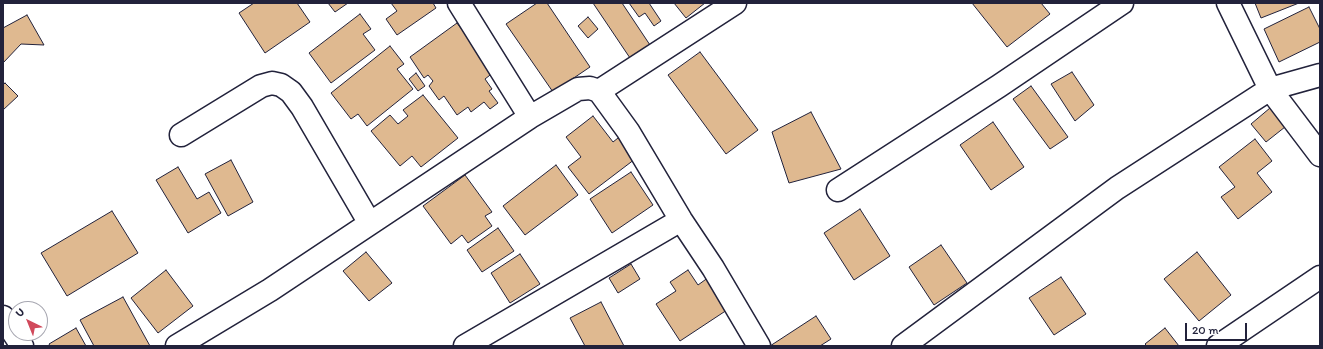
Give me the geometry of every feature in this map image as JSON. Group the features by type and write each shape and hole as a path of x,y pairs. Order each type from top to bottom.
{"street":[{"path":"459,3 530,117"},
{"path":"599,91 735,3"},
{"path":"838,190 999,86 1122,3"},
{"path":"1228,3 1270,89 1320,155"},
{"path":"903,346 1117,188 1270,89 1320,75"},
{"path":"181,135 261,86 272,83 281,85 291,92 302,107 369,222"},
{"path":"177,346 270,290 369,222 530,117 578,89 590,88 599,91 628,131 681,220 713,268 759,346"},
{"path":"466,346 681,220"},
{"path":"1218,346 1320,277"},
{"path":"3,318 22,346"}],"building":[{"path":"254,3 297,3 310,22 265,53 239,13"},
{"path":"328,3 348,3 335,12"},
{"path":"391,3 433,3 436,8 397,35 386,19 397,11"},
{"path":"537,3 547,3 590,67 553,92 506,24"},
{"path":"593,3 622,3 650,45 630,58"},
{"path":"629,3 649,3 661,21 654,26 645,13 639,17"},
{"path":"674,3 705,3 686,18"},
{"path":"972,3 1041,3 1050,14 1007,47"},
{"path":"1255,3 1299,3 1261,18"},
{"path":"1309,7 1320,29 1320,42 1279,62 1264,29"},
{"path":"360,14 371,29 363,34 375,50 331,83 309,53"},
{"path":"27,15 44,45 21,44 3,63 3,28"},
{"path":"588,17 598,29 588,38 578,26"},
{"path":"457,23 494,72 485,79 492,89 489,91 498,103 490,109 484,102 471,112 468,107 457,115 444,96 439,100 429,86 433,81 428,75 424,78 410,57"},
{"path":"390,46 404,64 397,69 413,89 367,126 358,114 351,119 331,93"},
{"path":"700,52 758,130 726,154 668,75"},
{"path":"1072,72 1094,105 1075,121 1051,84"},
{"path":"416,73 425,86 418,91 409,79"},
{"path":"5,83 18,96 3,110 3,85"},
{"path":"1031,86 1068,137 1050,149 1013,99"},
{"path":"423,95 458,138 421,167 412,156 400,166 371,131 390,115 398,124 408,116 403,110"},
{"path":"1270,108 1285,127 1266,142 1251,124"},
{"path":"811,112 841,169 789,183 772,132"},
{"path":"593,116 613,142 623,134 639,156 589,194 568,167 581,157 566,137"},
{"path":"993,122 1024,167 991,190 960,145"},
{"path":"1255,139 1272,161 1257,173 1272,192 1238,219 1221,197 1235,187 1219,167"},
{"path":"231,160 253,202 228,216 205,174"},
{"path":"556,165 578,195 525,235 503,206"},
{"path":"178,167 197,199 209,192 221,213 188,233 156,180"},
{"path":"631,172 653,205 612,233 590,199"},
{"path":"465,175 492,212 485,216 492,226 468,243 462,235 451,244 423,206"},
{"path":"860,209 890,256 854,280 824,233"},
{"path":"112,211 138,253 67,296 41,253"},
{"path":"498,228 514,251 482,272 467,250"},
{"path":"941,245 967,283 934,305 909,267"},
{"path":"366,252 392,283 369,301 343,271"},
{"path":"1197,252 1231,295 1199,321 1164,279"},
{"path":"520,254 540,284 510,303 491,273"},
{"path":"631,264 640,279 618,293 609,278"},
{"path":"166,270 193,306 158,333 131,298"},
{"path":"688,270 698,285 709,277 730,308 680,341 656,304 676,291 670,282"},
{"path":"1061,277 1086,314 1054,335 1029,298"},
{"path":"123,297 150,346 94,346 80,320"},
{"path":"601,302 624,346 585,346 570,318"},
{"path":"816,316 831,339 820,346 770,346"},
{"path":"76,328 86,346 50,346 49,344"},
{"path":"1165,328 1179,346 1147,346 1145,344"}]}
